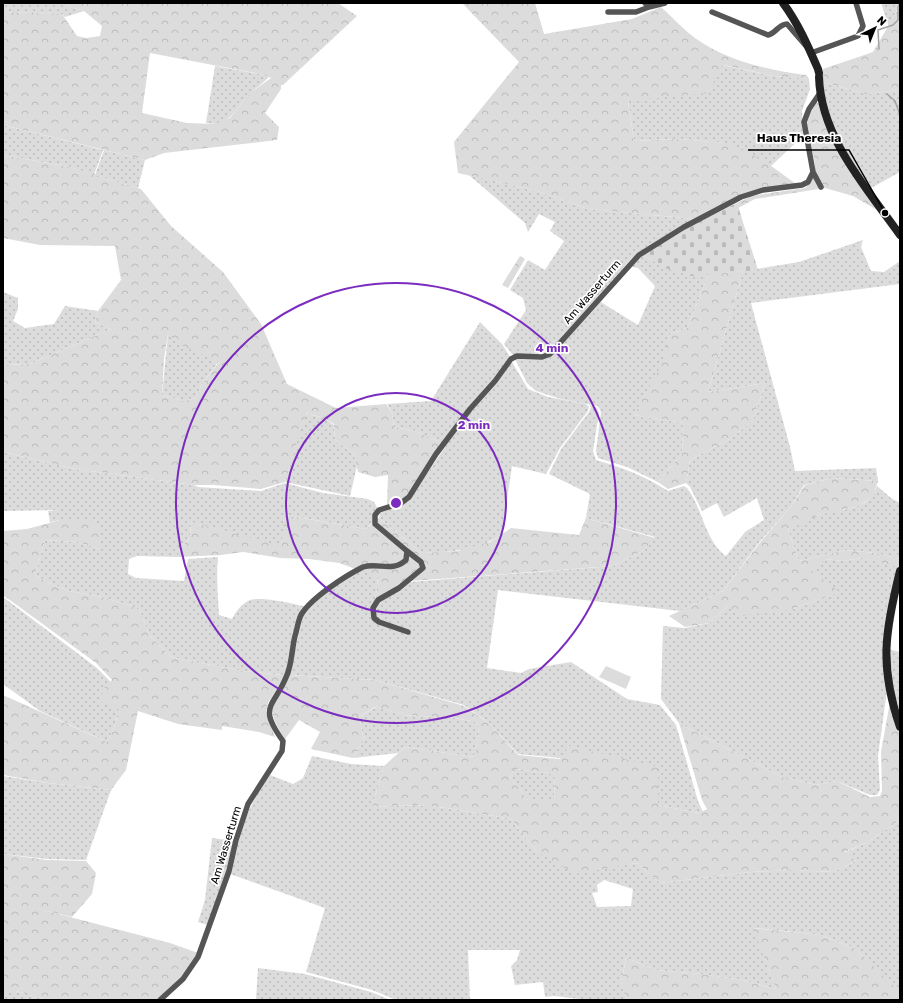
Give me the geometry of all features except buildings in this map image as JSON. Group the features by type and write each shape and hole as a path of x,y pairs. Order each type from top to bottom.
{"street":[{"path":"608,12 636,12 647,5 665,3"},
{"path":"783,3 791,14 810,51 819,75 820,93 828,124 844,153 900,234"},
{"path":"810,51 858,36 863,26 856,3"},
{"path":"712,12 768,35 772,34 781,26 788,24 810,51"},
{"path":"820,93 808,109 804,122 813,172 820,187"},
{"name":"Am Wasserturm","path":"408,632 378,622 374,618 374,606 378,600 403,584 423,568 421,562 375,524 376,513 380,510 401,503 409,497 440,448 470,409 495,381 511,359 517,356 542,357 550,354 633,260 684,227 747,195 806,183 813,172"},
{"name":"Am Wasserturm","path":"160,1000 183,980 198,958 230,871 236,840 246,808 282,751 283,741 276,732 268,713 270,704 288,673 294,637 301,615 320,595 357,570 367,565 387,568 400,565 407,559 407,551"},
{"path":"900,571 887,632 885,651 890,688 900,727"}],"green space":[{"path":"3,3 68,3 70,7 84,11 65,17 62,14 3,12"},
{"path":"68,3 338,3 357,16 283,85 281,85 281,89 265,113 279,127 277,140 164,153 145,160 3,125 3,12 62,14 77,36 86,38 100,36 102,26 84,11 70,7","holes":["150,53 265,75 271,78 249,94 230,118 213,124 187,123 142,113"]},
{"path":"462,3 535,3 544,34 632,19 661,7 695,38 720,53 763,67 806,75 809,79 774,76 723,65 708,93 628,101 634,141 677,139 727,143 763,160 796,184 749,192 695,219 588,209 537,191 458,173 454,142 519,62"},
{"path":"881,3 900,3 889,27"},
{"path":"900,6 900,90 866,94 823,82 823,69 873,52"},
{"path":"722,65 774,76 809,79 810,89 802,111 803,136 771,166 726,143 677,139 634,141 628,100"},
{"path":"215,66 269,77 245,99 232,115 221,122 214,124 206,123"},
{"path":"823,82 866,94 900,90 900,172 871,188 846,151 834,125 825,97"},
{"path":"816,102 819,104 877,210 853,196 825,188 755,199 738,208 737,203 751,196 805,188 812,179 815,170 815,161 807,134 806,124 810,110"},
{"path":"3,125 103,150 94,175 70,167 3,155"},
{"path":"104,150 145,160 138,188 95,175"},
{"path":"3,155 70,167 141,189 171,226 223,272 261,324 287,384 336,408 386,404 392,413 394,427 415,431 438,441 439,449 427,470 401,503 387,505 388,475 375,477 358,472 354,454 335,440 334,424 324,418 306,413 285,482 261,489 194,485 75,469 3,452 3,365 30,364 111,329 95,322 98,311 121,280 115,246 40,245 3,238","holes":["168,334 183,346 219,362 202,384 196,398 184,401 162,395 164,359"]},
{"path":"469,175 537,191 588,209 695,219 641,251 631,259 549,353 513,355 504,344 526,310 523,298 510,290 528,260 545,270 564,241 550,231 555,222 539,214 528,232 525,223"},
{"path":"737,203 758,270 691,276 665,268 642,255 688,227"},
{"path":"863,240 861,247 871,271 884,272 900,261 900,284 751,303 790,447 795,471 876,468 878,481 832,478 804,485 790,508 761,540 723,591 680,611 498,590 487,668 521,673 529,669 571,662 627,699 660,705 676,725 698,801 703,812 699,813 658,805 658,767 518,754 490,724 464,705 375,680 289,675 303,616 321,596 361,569 378,577 375,602 410,582 613,566 643,551 655,537 586,518 590,494 549,474 561,449 589,412 591,407 589,405 597,408 599,413 593,451 596,460 633,472 668,491 684,486 687,488 697,505 713,542 726,556 745,532 764,520 757,498 724,517 717,503 702,511 690,487 686,483 690,460 733,437 753,420 765,383 708,392 743,271 799,262"},
{"path":"642,255 674,270 690,274 709,274 687,328 670,334 664,362 634,415 683,423 682,454 658,482 627,467 598,458 596,451 601,412 598,406 561,399 536,391 527,383 515,359 549,357 599,301 638,325 655,286 638,268 630,266"},
{"path":"520,256 525,259 508,288 502,285"},
{"path":"743,271 708,392 765,383 753,420 733,437 690,460 686,483 668,489 658,482 682,454 683,423 634,415 663,362 670,334 687,328 709,274"},
{"path":"3,292 18,298 18,309 13,321 25,328 54,324 65,306 98,311 95,322 111,329 30,364 3,365"},
{"path":"480,322 502,344 510,357 439,449 438,441 415,431 394,427 392,413 387,404 431,401"},
{"path":"168,334 219,361 202,384 196,398 184,401 162,395"},
{"path":"512,362 528,389 548,397 586,404 589,407 588,411 560,448 546,474 512,466 502,534 493,540 464,550 422,553 379,518 381,509 402,505 429,471 457,429"},
{"path":"305,413 324,418 334,425 335,440 354,454 357,466 350,496 285,482"},
{"path":"3,452 75,469 194,485 198,487 261,491 285,483 323,493 368,499 374,502 377,507 373,522 366,529 286,515 281,547 191,522 190,538 180,548 178,557 137,556 129,559 128,574 136,578 184,581 188,559 218,557 217,579 219,615 232,619 243,605 253,599 268,599 307,607 300,615 285,675 241,671 171,657 149,635 139,608 102,597 69,591 47,582 35,575 45,540 78,542 99,549 60,520 50,522 48,511 59,510 3,511"},
{"path":"832,478 878,481 873,496 859,506 819,515 788,530 799,561 846,550 875,553 900,559 897,567 862,558 842,561 826,559 812,571 840,592 790,610 738,616 728,606 709,623 685,627 669,616 723,591 762,540 790,508 805,485"},
{"path":"877,486 891,498 900,503 900,563 887,620 887,690 878,756 880,790 877,795 870,795 837,781 816,785 782,777 679,723 661,699 663,626 685,628 709,623 728,606 790,610 839,592 811,571 826,559 842,561 862,558 897,566 899,559 875,553 846,550 799,561 788,530 815,516 860,505 873,495"},
{"path":"285,515 366,529 379,518 422,553 458,551 490,542 511,528 579,535 586,518 655,538 643,551 613,566 411,581 375,602 378,577 339,563 309,559 280,558 243,552 221,555 178,557 180,548 190,538 191,522 281,546"},
{"path":"60,520 88,520 102,527 99,549 78,542 45,540 35,575 47,582 69,591 102,597 139,608 149,635 171,657 241,671 285,675 268,703 266,713 275,737 259,732 222,726 222,730 178,724 138,711 126,770 111,790 48,783 3,775 3,695 107,742 114,728 119,709 111,708 101,702 102,690 112,680 96,663 3,595 3,531 27,529"},
{"path":"3,597 97,668 111,682 119,709 114,728 107,742 40,711 3,684"},
{"path":"888,649 900,652 900,714 890,682"},
{"path":"606,666 631,677 626,689 599,677"},
{"path":"289,675 375,680 464,706 490,724 518,755 560,759 569,746 658,767 658,805 699,813 707,809 702,800 679,723 782,777 816,785 837,781 870,797 880,796 882,791 881,752 890,702 900,735 900,820 868,842 845,852 856,861 833,872 792,870 751,872 660,883 637,863 575,874 536,851 511,819 447,808 417,805 372,807 384,766 405,747 474,757 479,733 477,722 454,718 404,715 375,707 359,717 364,740 353,758 311,749 320,732 299,720 285,739 274,720 273,707 275,700","holes":["514,769 555,774 554,800 528,800 510,777"]},
{"path":"376,707 404,715 454,718 477,722 479,733 474,757 405,747 398,753 353,758 364,740 359,717"},
{"path":"312,756 351,764 384,766 372,807 417,805 447,808 511,819 536,851 585,871 637,863 660,883 751,872 792,870 833,872 856,861 844,853 868,842 900,820 900,993 856,949 821,935 754,928 776,989 743,980 656,970 626,958 621,984 627,1000 588,1000 554,996 545,997 543,982 515,985 511,966 517,960 520,950 468,950 470,1000 396,1000 372,990 306,972 325,908 230,874 244,822 255,799 270,775 293,784 303,778","holes":["604,880 633,889 631,906 597,907 592,893 598,892 597,885"]},
{"path":"514,769 555,774 554,800 528,800 510,777"},
{"path":"3,776 111,790 86,860 47,859 3,854"},
{"path":"212,838 234,841 228,869 208,925 198,922 205,900"},
{"path":"3,854 47,860 86,861 96,873 92,894 72,917 39,909 170,943 198,953 182,978 158,1000 46,1000 16,991 3,991"},
{"path":"753,928 821,935 856,949 897,989 900,993 900,1000 627,1000 621,985 626,958 656,970 702,974 743,980 776,989"},
{"path":"258,968 305,974 371,992 391,1000 256,1000"},
{"path":"3,991 16,991 47,1000 3,1000"}],"waterway":[{"path":"879,49 878,30 893,25 898,20 898,7 900,3"},
{"path":"887,94 895,101 900,115"}],"place":[{"name":"Haus Theresia","path":"885,213"}]}
